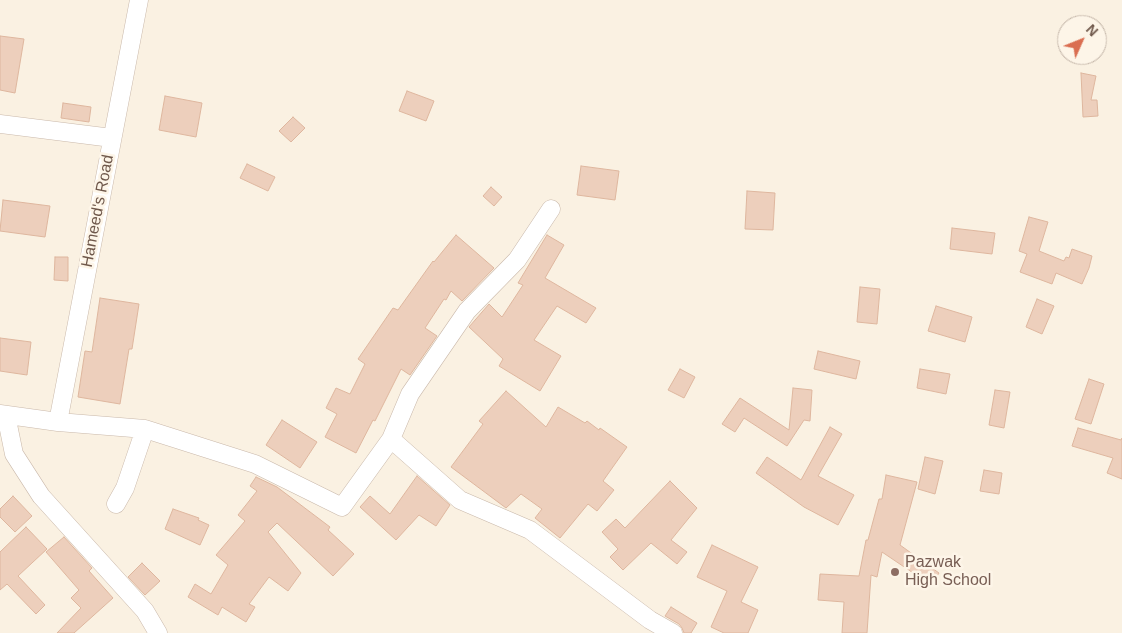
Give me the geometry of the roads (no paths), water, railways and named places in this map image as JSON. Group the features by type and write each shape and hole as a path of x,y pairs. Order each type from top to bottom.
{"street":[{"name":"Hameed's Road","path":"58,422 139,0"},
{"path":"0,124 112,138"},
{"path":"158,633 145,611 40,496 14,454 3,415 58,422 145,429 256,464 342,507 391,439 410,394 467,312 517,260 551,209"},
{"path":"116,504 126,488 145,429"},
{"path":"391,439 460,500 530,530 650,620 673,633"}],"place":[{"name":"Pazwak High School","path":"895,572"}]}
